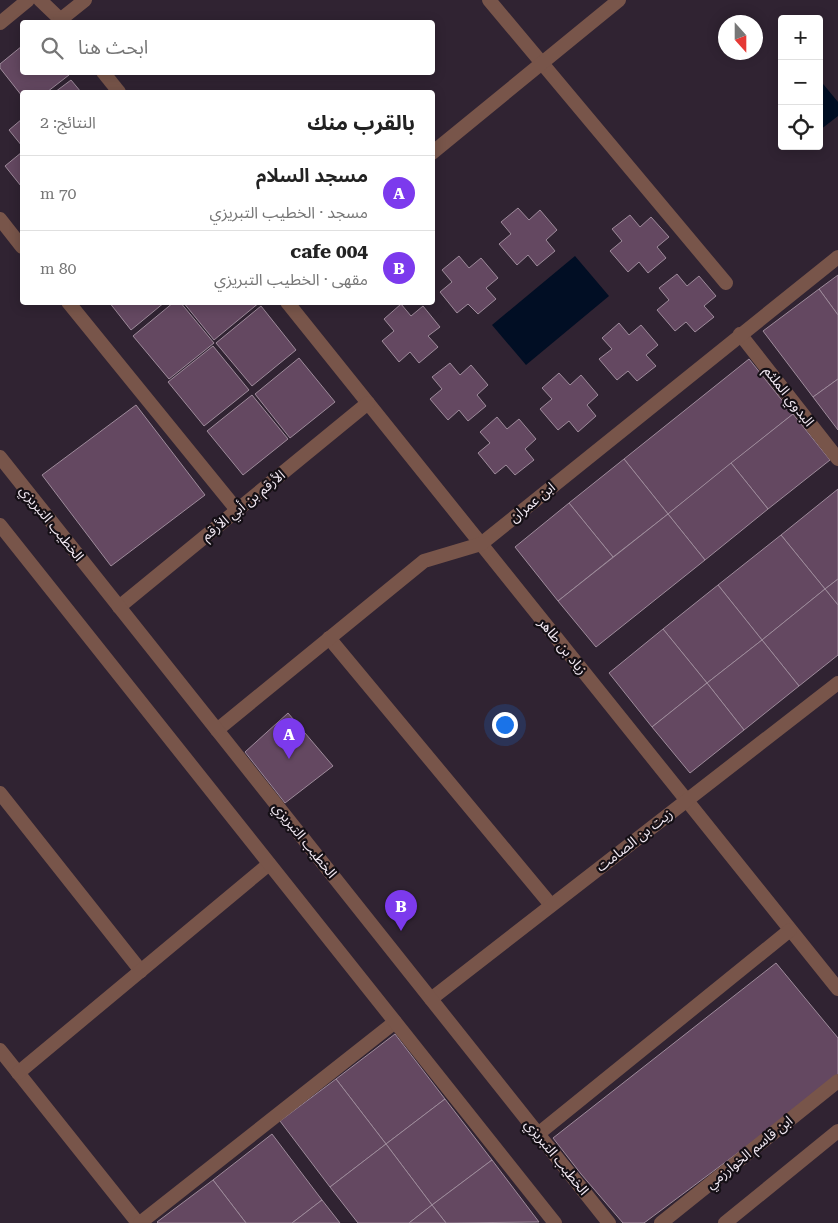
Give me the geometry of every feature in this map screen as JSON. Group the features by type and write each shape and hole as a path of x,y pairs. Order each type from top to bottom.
{"street":[{"path":"0,23 28,0"},
{"path":"40,0 61,20"},
{"path":"63,20 84,0"},
{"path":"489,0 726,283"},
{"path":"435,151 619,0"},
{"path":"105,75 117,90"},
{"path":"0,219 20,244"},
{"name":"ابن عمران","path":"217,730 424,561 481,544 838,257"},
{"path":"70,305 237,510"},
{"name":"زياد بن طاهر","path":"289,305 838,989"},
{"name":"البدوي الملثم","path":"740,334 838,458"},
{"name":"الأرقم بن أبي الأرقم","path":"119,608 368,403"},
{"name":"الخطيب التبريزي","path":"0,458 610,1223"},
{"path":"0,525 555,1223"},
{"path":"329,638 551,905"},
{"name":"زيت بن الصامت","path":"431,998 838,683"},
{"path":"0,793 141,971"},
{"path":"18,1073 270,864"},
{"path":"538,1134 790,930"},
{"path":"0,1050 139,1223 395,1022"},
{"name":"ابن قاسم الخوارزمي","path":"661,1223 838,1081"},
{"path":"725,1223 838,1132"}],"water":[{"path":"823,84 838,102 838,116 823,128"},
{"path":"575,256 609,296 526,365 492,325"}],"building":[{"path":"20,48 20,75 69,75 50,90 20,90 20,93 0,68 0,64"},
{"path":"71,80 79,90 58,90"},
{"path":"20,121 20,144 9,130"},
{"path":"20,154 20,185 5,166"},
{"path":"518,208 529,220 540,210 557,230 546,240 555,251 537,266 528,255 517,265 499,244 511,234 501,222"},
{"path":"630,215 640,227 651,217 669,237 657,247 666,258 648,273 639,262 628,272 610,251 622,241 612,229"},
{"path":"459,256 469,268 481,258 498,278 486,288 496,299 478,314 468,304 457,313 440,292 452,282 442,270"},
{"path":"677,274 687,286 699,276 716,296 704,306 714,317 695,332 686,322 675,331 657,310 669,300 659,288"},
{"path":"838,275 838,315 819,289"},
{"path":"819,289 838,315 838,379 813,397 763,331"},
{"path":"111,305 161,305 131,330"},
{"path":"170,305 182,305 214,343 169,379 133,336"},
{"path":"185,305 256,305 214,340"},
{"path":"400,305 411,316 423,306 440,327 428,336 438,347 419,363 410,352 399,362 382,341 394,331 384,319"},
{"path":"261,306 296,350 252,386 216,343"},
{"path":"619,323 629,335 641,325 658,345 646,355 656,366 637,381 628,371 617,380 599,359 612,349 602,338"},
{"path":"213,346 249,390 204,426 168,382"},
{"path":"299,358 335,402 290,438 255,394"},
{"path":"749,359 793,414 668,514 624,459"},
{"path":"450,363 460,375 471,365 488,385 477,395 486,406 468,421 459,410 448,420 430,399 442,389 432,377"},
{"path":"559,373 570,385 581,375 598,395 587,405 596,416 578,432 569,421 558,430 540,409 552,399 542,388"},
{"path":"838,379 838,430 813,397"},
{"path":"252,395 288,439 243,475 207,431"},
{"path":"136,405 205,495 111,566 42,475"},
{"path":"793,414 830,460 768,509 731,463"},
{"path":"497,417 507,429 519,419 536,439 525,449 534,460 515,475 506,465 495,474 478,453 490,443 480,432"},
{"path":"624,459 668,514 613,557 569,503"},
{"path":"731,463 768,509 705,560 668,514"},
{"path":"838,489 838,579 825,589 781,535"},
{"path":"569,503 613,557 558,601 515,547"},
{"path":"668,514 705,560 596,647 558,601"},
{"path":"781,535 825,589 762,640 718,585"},
{"path":"838,579 838,605 825,589"},
{"path":"718,585 762,640 707,683 663,629"},
{"path":"825,589 838,605 838,655 799,686 762,640"},
{"path":"663,629 707,683 652,727 609,673"},
{"path":"762,640 799,686 744,730 707,683"},
{"path":"707,683 744,730 690,773 652,727"},
{"path":"288,713 333,766 285,803 245,752"},
{"path":"776,963 838,1038 838,1078 644,1223 623,1223 553,1138"},
{"path":"395,1034 445,1099 386,1144 336,1079"},
{"path":"336,1079 386,1144 330,1187 280,1121"},
{"path":"445,1099 492,1160 432,1205 386,1144"},
{"path":"272,1134 322,1200 292,1223 246,1223 213,1180"},
{"path":"386,1144 432,1205 409,1223 358,1223 330,1187"},
{"path":"492,1160 539,1222 446,1223 432,1205"},
{"path":"213,1180 246,1223 157,1222"},
{"path":"322,1200 340,1223 292,1223"},
{"path":"432,1205 446,1223 409,1223"}],"place":[{"name":"مسجد السلام","path":"289,759"},
{"name":"004 cafe","path":"401,931"}]}
